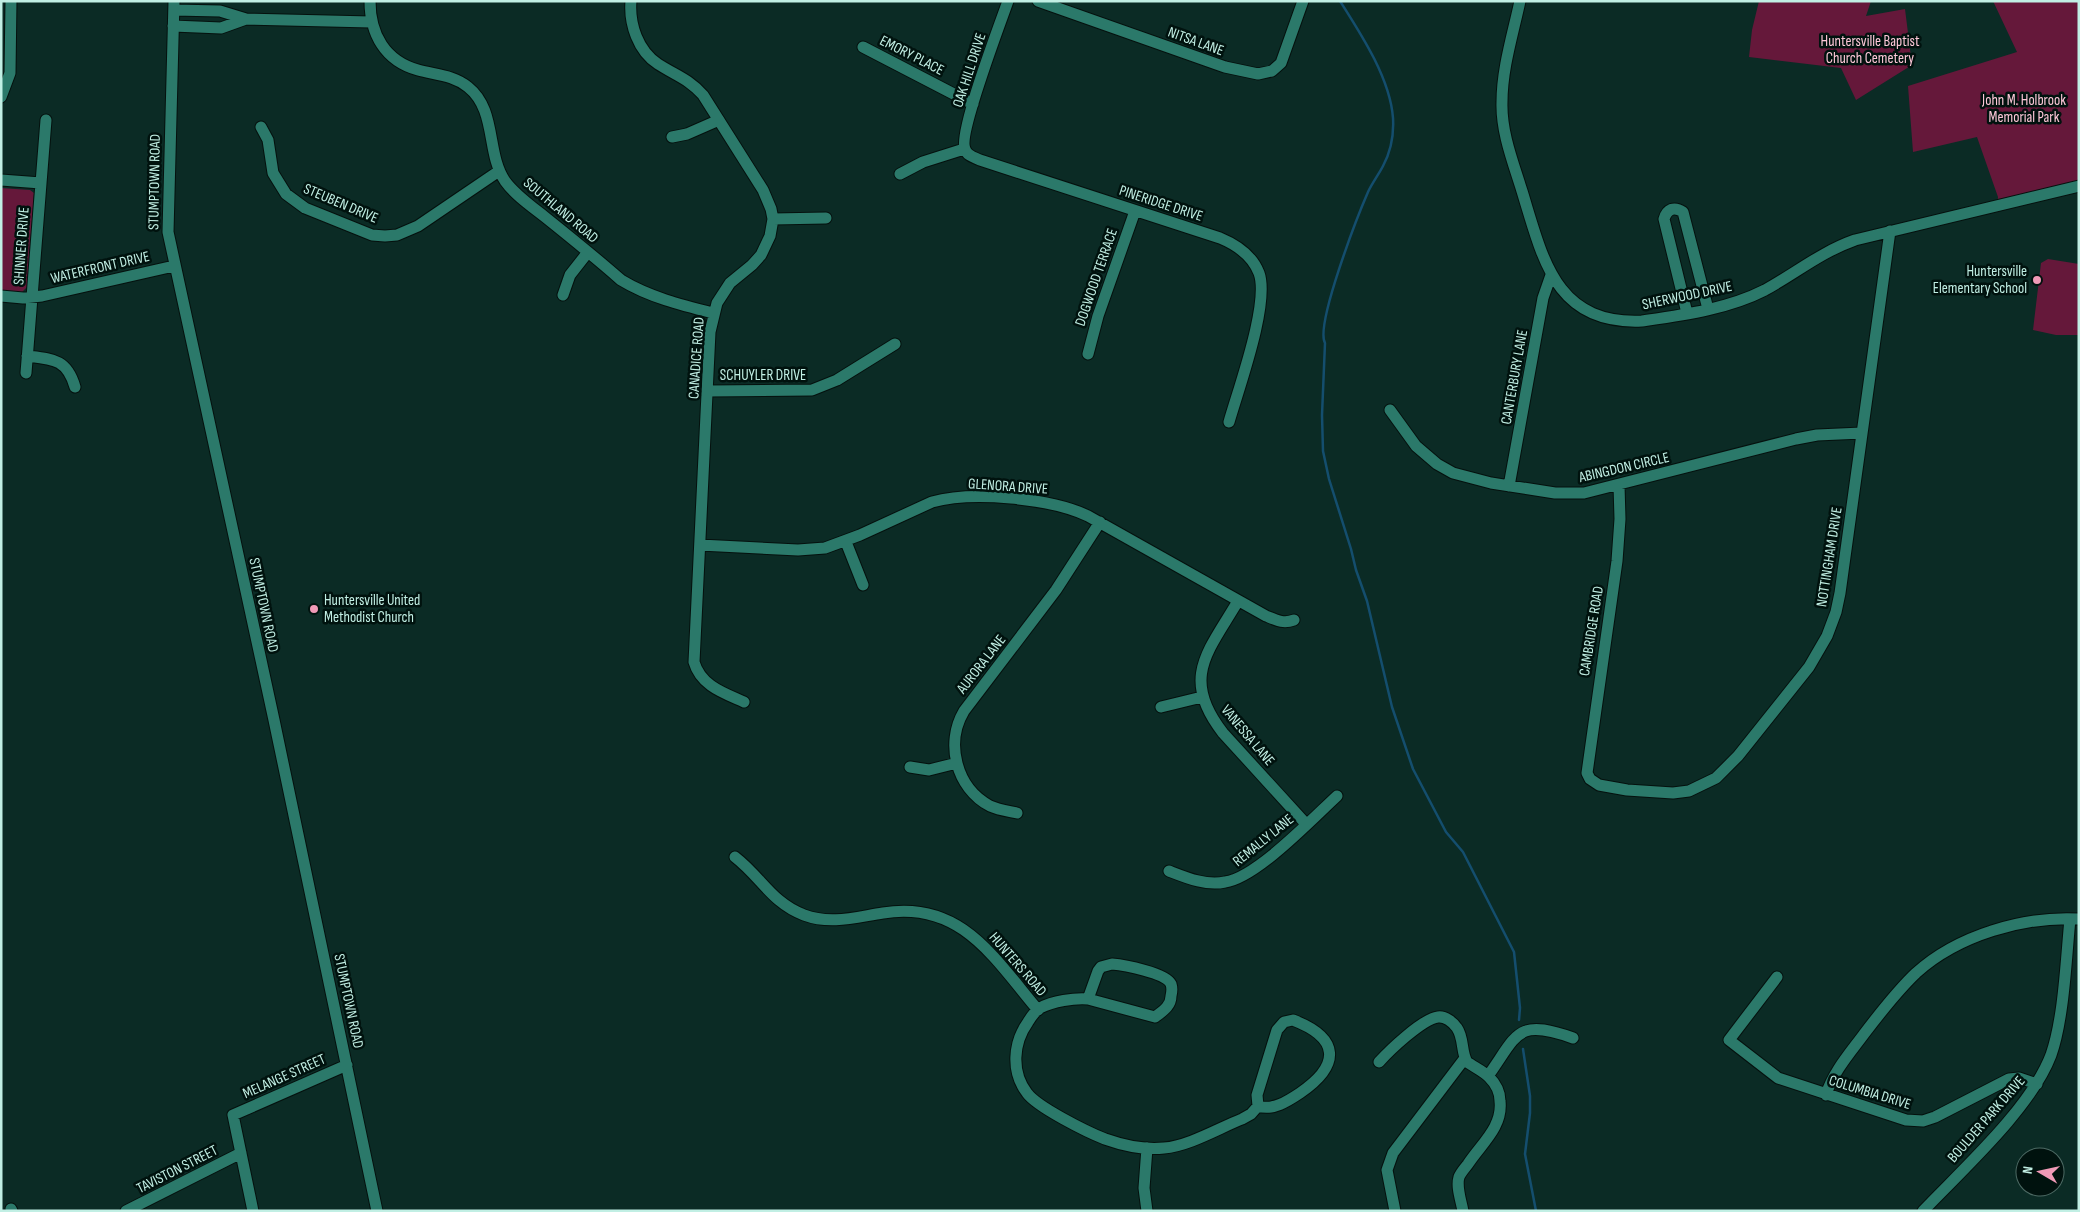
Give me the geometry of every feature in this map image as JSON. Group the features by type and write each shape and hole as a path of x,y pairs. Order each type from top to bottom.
{"street":[{"path":"1,97 4,83 10,73 11,1"},
{"name":"SOUTHLAND ROAD","path":"370,1 371,22 379,41 396,60 420,70 447,76 468,87 476,95 486,115 499,171 514,192 634,288 713,313"},
{"path":"631,1 632,26 645,52 658,64 694,85 704,95 763,190 773,219 826,218"},
{"name":"OAK HILL DRIVE","path":"964,149 965,132 1008,1"},
{"name":"NITSA LANE","path":"1038,1 1225,67 1258,74 1272,71 1281,63 1303,1"},
{"name":"SHERWOOD DRIVE","path":"1520,1 1503,82 1503,117 1508,143 1531,222 1551,275 1564,293 1579,306 1602,318 1628,321 1708,309 1746,298 1766,289 1839,245 2079,186"},
{"path":"174,6 220,11 246,19 371,22"},
{"name":"STUMPTOWN ROAD","path":"174,6 167,212 168,232 377,1211"},
{"path":"173,26 221,28 246,19"},
{"name":"EMORY PLACE","path":"863,46 974,104"},
{"name":"SHINNER DRIVE","path":"26,373 46,120"},
{"path":"672,137 693,132 719,120"},
{"name":"STEUBEN DRIVE","path":"262,127 268,140 273,173 286,194 305,208 372,235 397,235 418,226 499,171"},
{"path":"900,174 923,162 964,149"},
{"name":"PINERIDGE DRIVE","path":"964,149 969,155 980,160 1231,243 1249,256 1258,272 1261,288 1257,316 1228,422"},
{"path":"1,180 41,183"},
{"path":"1687,313 1664,220 1665,214 1671,209 1677,208 1683,212 1708,309"},
{"name":"DOGWOOD TERRACE","path":"1088,354 1098,316 1135,211"},
{"name":"CANADICE ROAD","path":"744,702 715,689 706,682 696,669 694,662 710,332 713,313 724,291 752,265 766,247 773,219"},
{"name":"NOTTINGHAM DRIVE","path":"1590,779 1599,785 1613,788 1684,793 1716,778 1730,765 1778,707 1817,654 1836,612 1840,593 1890,231"},
{"path":"563,295 570,275 588,252"},
{"name":"WATERFRONT DRIVE","path":"1,296 32,297 174,266"},
{"name":"CANTERBURY LANE","path":"1509,486 1543,298 1551,275"},
{"name":"SCHUYLER DRIVE","path":"708,390 812,390 837,380 895,344"},
{"path":"27,356 53,358 64,365 71,374 75,388"},
{"name":"ABINGDON CIRCLE","path":"1390,410 1410,439 1437,464 1469,478 1509,486 1570,494 1584,493 1618,485 1796,439 1817,435 1862,434"},
{"name":"CAMBRIDGE ROAD","path":"1590,779 1587,772 1588,760 1618,552 1620,519 1618,485"},
{"name":"GLENORA DRIVE","path":"700,545 811,550 846,542 932,502 950,498 975,497 1043,502 1074,510 1100,522 1238,601 1278,621 1294,620"},
{"name":"AURORA LANE","path":"1017,813 998,809 987,804 970,788 957,763 954,736 956,725 964,711 1056,590 1100,522"},
{"path":"846,542 863,585"},
{"name":"VANESSA LANE","path":"1238,601 1203,666 1202,697 1212,718 1223,733 1306,824"},
{"path":"1161,707 1202,697"},
{"path":"910,767 929,770 957,763"},
{"name":"REMALLY LANE","path":"1169,871 1209,883 1224,883 1236,880 1254,870 1337,796"},
{"name":"HUNTERS ROAD","path":"735,857 781,903 805,915 833,921 903,911 926,913 952,923 974,936 1038,1010"},
{"path":"1826,1095 1841,1065 1878,1016 1898,992 1926,965 1961,944 1998,929 2048,919 2074,919"},
{"name":"BOULDER PARK DRIVE","path":"1923,1211 1996,1134 2037,1084 2051,1055 2057,1031 2074,919"},
{"name":"HUNTERS ROAD","path":"1088,999 1098,970 1106,965 1117,965 1159,974 1171,984 1171,999 1168,1006 1155,1017 1088,999 1063,1001 1038,1010 1024,1028 1017,1048 1016,1068 1019,1080 1026,1092 1032,1100 1043,1107 1103,1138 1147,1148 1165,1148 1182,1144 1242,1119 1251,1114 1258,1106"},
{"name":"COLUMBIA DRIVE","path":"1777,977 1729,1040 1772,1075 1826,1095 1916,1122 1934,1117 2009,1078 2019,1078 2037,1084"},
{"path":"1378,1062 1392,1047 1409,1034 1430,1019 1439,1017 1450,1020 1458,1028 1465,1058 1495,1084 1500,1095 1498,1121 1490,1135 1459,1176 1458,1188 1463,1211"},
{"path":"1293,1020 1303,1024 1324,1039 1329,1051 1329,1058 1326,1071 1320,1078 1288,1101 1272,1108 1258,1106 1258,1095 1267,1061 1281,1026 1293,1020"},
{"path":"1488,1076 1508,1046 1521,1032 1539,1029 1573,1038"},
{"path":"1395,1211 1387,1170 1393,1153 1465,1058"},
{"name":"MELANGE STREET","path":"241,1153 233,1115 347,1065"},
{"path":"1147,1148 1144,1188 1148,1211"},
{"path":"241,1153 253,1211"},
{"name":"TAVISTON STREET","path":"126,1211 241,1153"}],"green space":[{"name":"Huntersville Baptist Church Cemetery","path":"1759,1 1871,1 1866,16 1905,9 1912,65 1856,100 1841,68 1749,57 1752,30"},
{"name":"John M. Holbrook Memorial Park","path":"1993,1 2079,1 2079,186 1997,206 1998,197 1977,137 1913,152 1908,86 2017,52"},
{"path":"1,188 30,190 34,193 27,287 22,292 1,291"},
{"path":"2048,259 2079,264 2079,335 2056,335 2033,330 2041,263"}],"waterway":[{"path":"1340,1 1365,42 1380,72 1391,103 1393,131 1388,155 1371,185 1347,245 1326,315 1322,415 1323,451 1329,479 1367,601 1392,707 1413,769 1446,832 1463,852 1514,952 1520,1008 1519,1020"},
{"path":"1523,1049 1530,1096 1525,1154 1536,1211"}],"place":[{"name":"Huntersville Elementary School","path":"2037,280"},
{"name":"Huntersville United Methodist Church","path":"314,609"}]}
